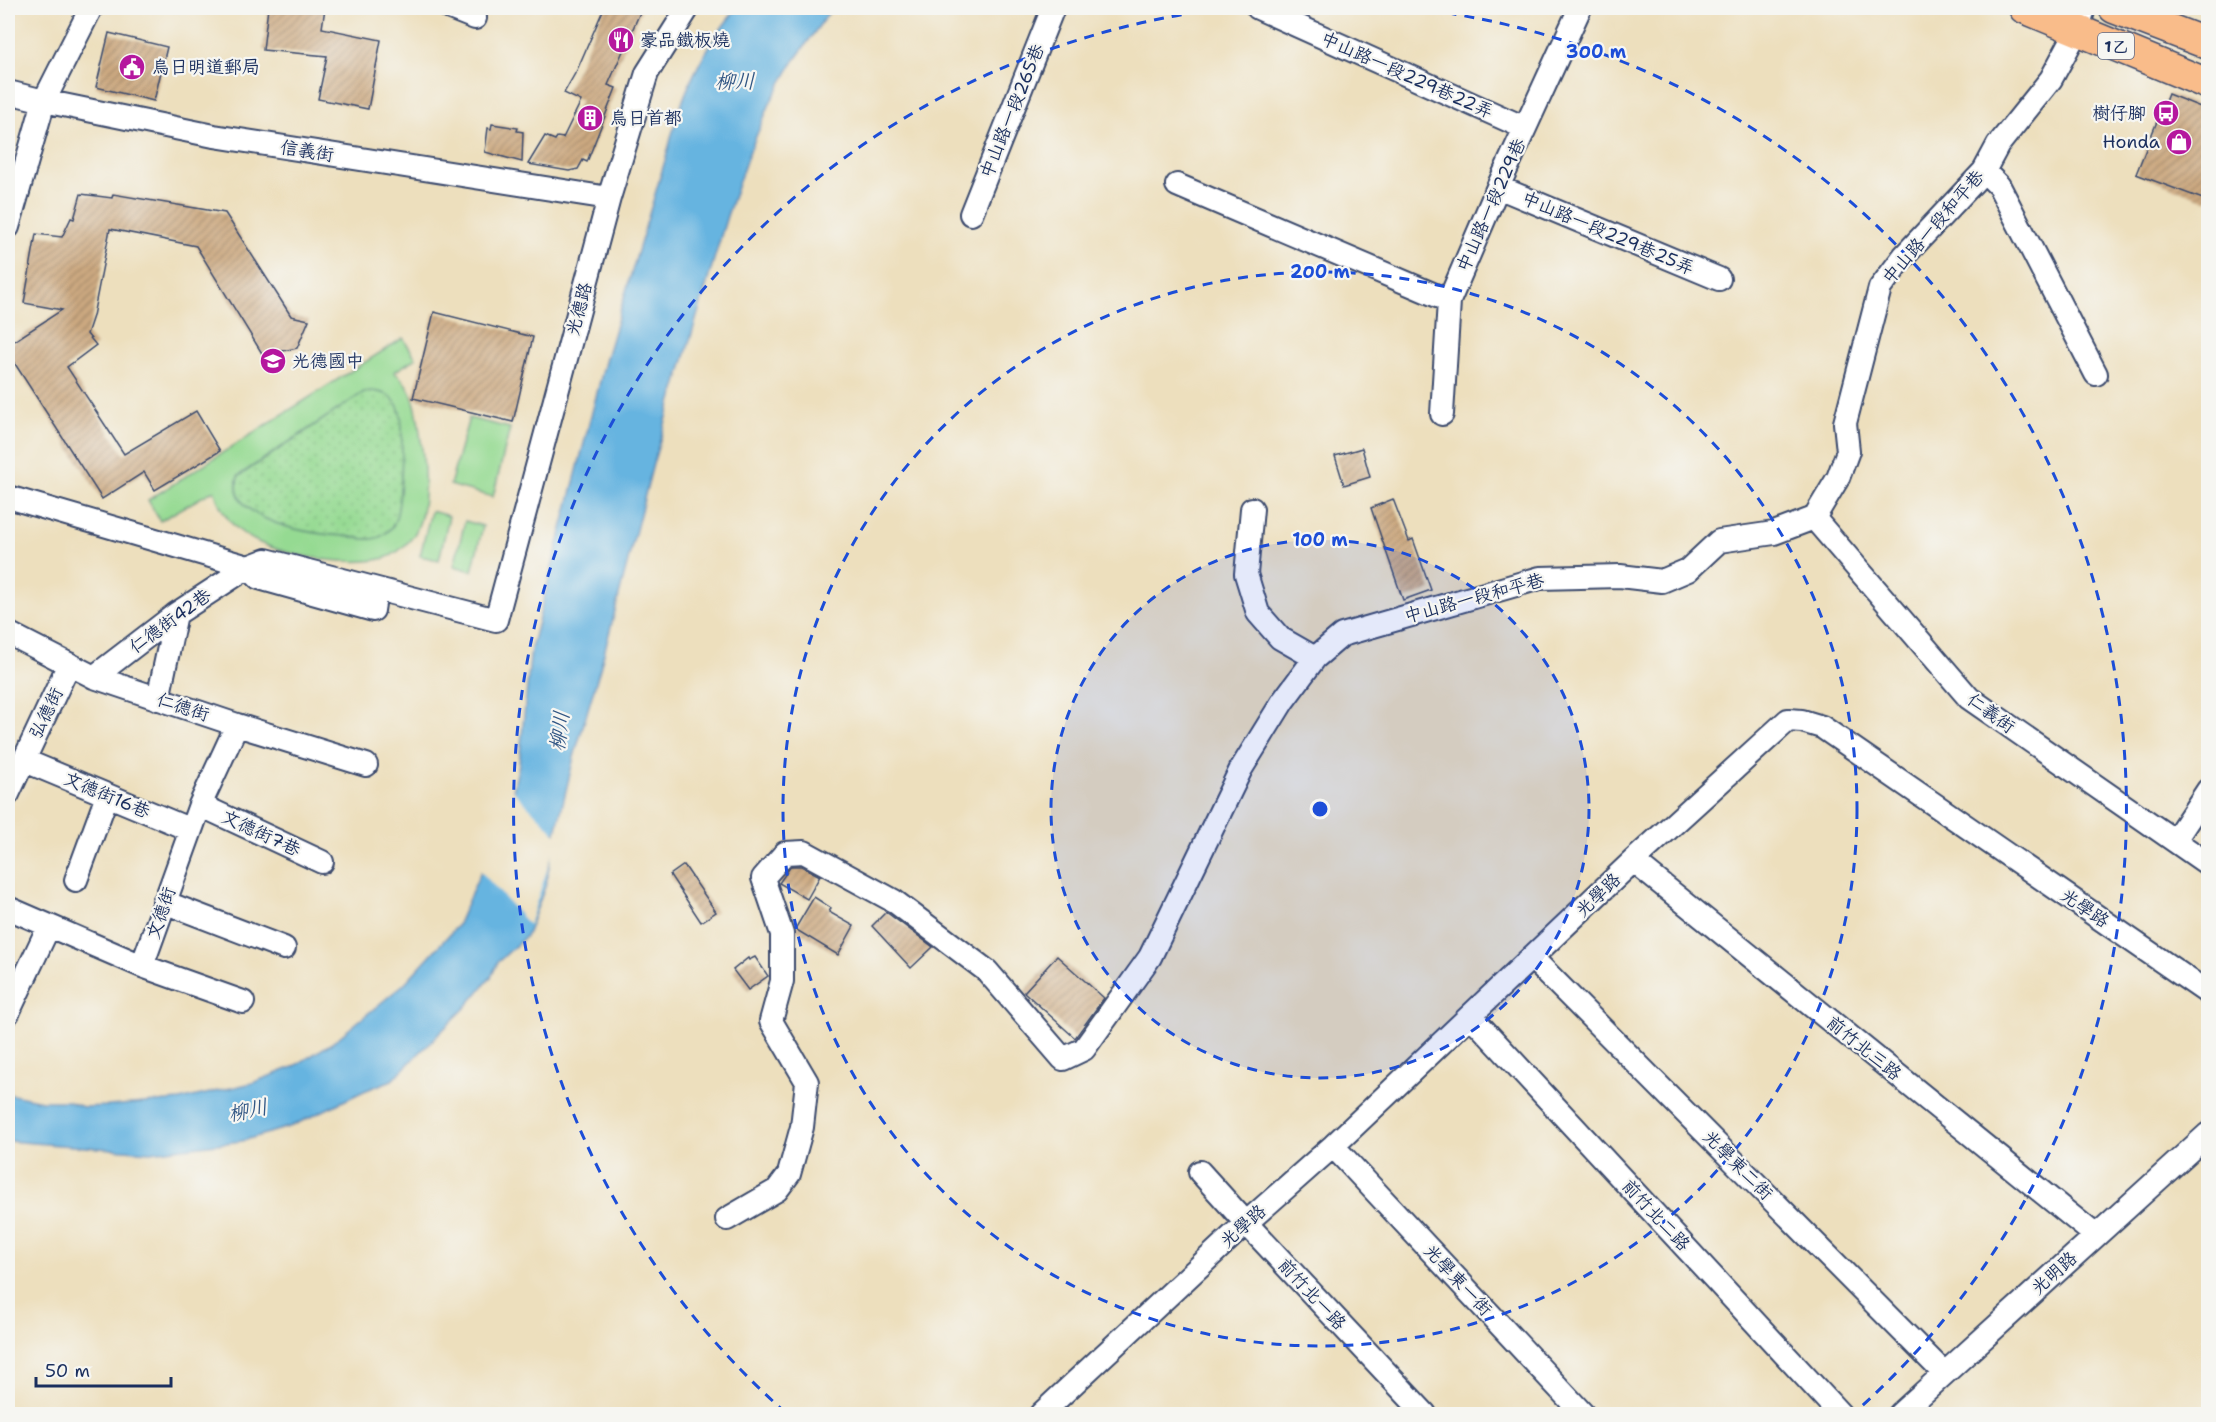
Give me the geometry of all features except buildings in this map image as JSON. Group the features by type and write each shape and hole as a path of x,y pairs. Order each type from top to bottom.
{"main road":[{"name":"1乙","path":"2024,8 2081,18 2208,84"},
{"name":"1乙","path":"2114,8 2208,44"}],"street":[{"path":"8,227 44,101 91,8"},
{"path":"450,8 475,18"},
{"name":"光德路","path":"248,567 266,560 496,620 609,198 647,73 688,8"},
{"name":"中山路一段265巷","path":"971,214 1053,8"},
{"name":"中山路一段229巷22弄","path":"1258,8 1524,128"},
{"name":"中山路一段229巷","path":"1442,414 1449,301 1524,128 1580,8"},
{"name":"中山路一段和平巷","path":"727,1219 777,1190 789,1174 802,1127 807,1082 771,1021 782,981 782,934 763,878 785,853 804,852 894,901 987,971 1063,1059 1084,1049 1150,957 1241,769 1283,701 1315,658 1342,635 1540,578 1620,576 1662,580 1688,570 1719,541 1774,533 1814,518 1838,478 1848,451 1845,423 1880,288 1904,256 1984,171 1998,145 2051,78 2081,18"},
{"name":"信義街","path":"8,92 214,136 609,198"},
{"path":"1984,171 1999,186 2096,374"},
{"path":"1176,185 1449,301"},
{"name":"中山路一段229巷25弄","path":"1498,187 1719,279"},
{"path":"8,497 248,567"},
{"path":"1252,508 1246,574 1258,613 1280,638 1315,658"},
{"name":"仁義街","path":"1814,518 1969,698 2208,864"},
{"name":"仁德街42巷","path":"94,677 176,614 248,567"},
{"path":"158,699 176,614"},
{"name":"仁德街","path":"8,633 94,677 366,765"},
{"name":"弘德街","path":"8,794 69,664"},
{"name":"光學路","path":"1041,1414 1246,1223 1333,1146 1633,861 1788,720 1802,721 1822,727 2208,993"},
{"name":"文德街","path":"142,966 200,805 237,725"},
{"name":"文德街16巷","path":"23,760 191,831"},
{"path":"2175,840 2208,790"},
{"path":"76,880 107,796"},
{"name":"文德街7巷","path":"200,805 322,862"},
{"name":"前竹北三路","path":"1633,861 2095,1235"},
{"path":"164,902 285,948"},
{"path":"8,908 142,966 243,1002"},
{"path":"8,1013 49,926"},
{"name":"光學東二街","path":"1532,958 1944,1372"},
{"name":"前竹北二路","path":"1472,1016 1840,1414"},
{"name":"光明路","path":"1900,1414 2208,1134"},
{"name":"光學東一街","path":"1333,1146 1583,1414"},
{"name":"前竹北一路","path":"1200,1172 1425,1414"}],"green space":[{"path":"403,338 416,358 394,372 407,386 415,403 424,465 423,505 417,530 402,548 392,555 370,561 331,560 289,553 270,547 235,527 218,502 214,490 160,521 148,500","holes":["364,392 380,392 396,402 401,413 402,428 398,508 396,520 386,533 376,538 366,539 314,533 276,523 258,515 245,505 238,492 238,476"]},
{"path":"372,391 392,398 399,407 402,420 400,495 396,520 388,531 378,538 370,539 314,533 259,516 246,505 238,493 238,477 364,392"},
{"path":"469,418 510,428 493,497 450,485"},
{"path":"431,511 449,516 439,560 420,556"},
{"path":"465,521 483,526 472,571 454,566"}],"water":[{"name":"柳川","path":"737,8 832,8 794,61 771,101 747,158 727,216 653,464 601,665 574,757 546,884 527,935 498,962 491,977 465,1008 392,1080 292,1126 242,1141 150,1152 8,1141 8,1094 42,1101 67,1101 83,1107 180,1100 252,1083 293,1067 332,1043 404,984 457,926 510,805 519,764 531,649 606,358 678,113 702,59"}],"pier":[{"path":"510,788 558,836 529,925 478,868 507,804"}],"place":[{"name":"豪品鐵板燒","path":"621,40"},
{"name":"烏日明道郵局","path":"132,67"},
{"name":"樹仔腳","path":"2166,113"},
{"name":"烏日首都","path":"590,118"},
{"name":"Honda","path":"2179,142"},
{"name":"光德國中","path":"273,361"}]}
